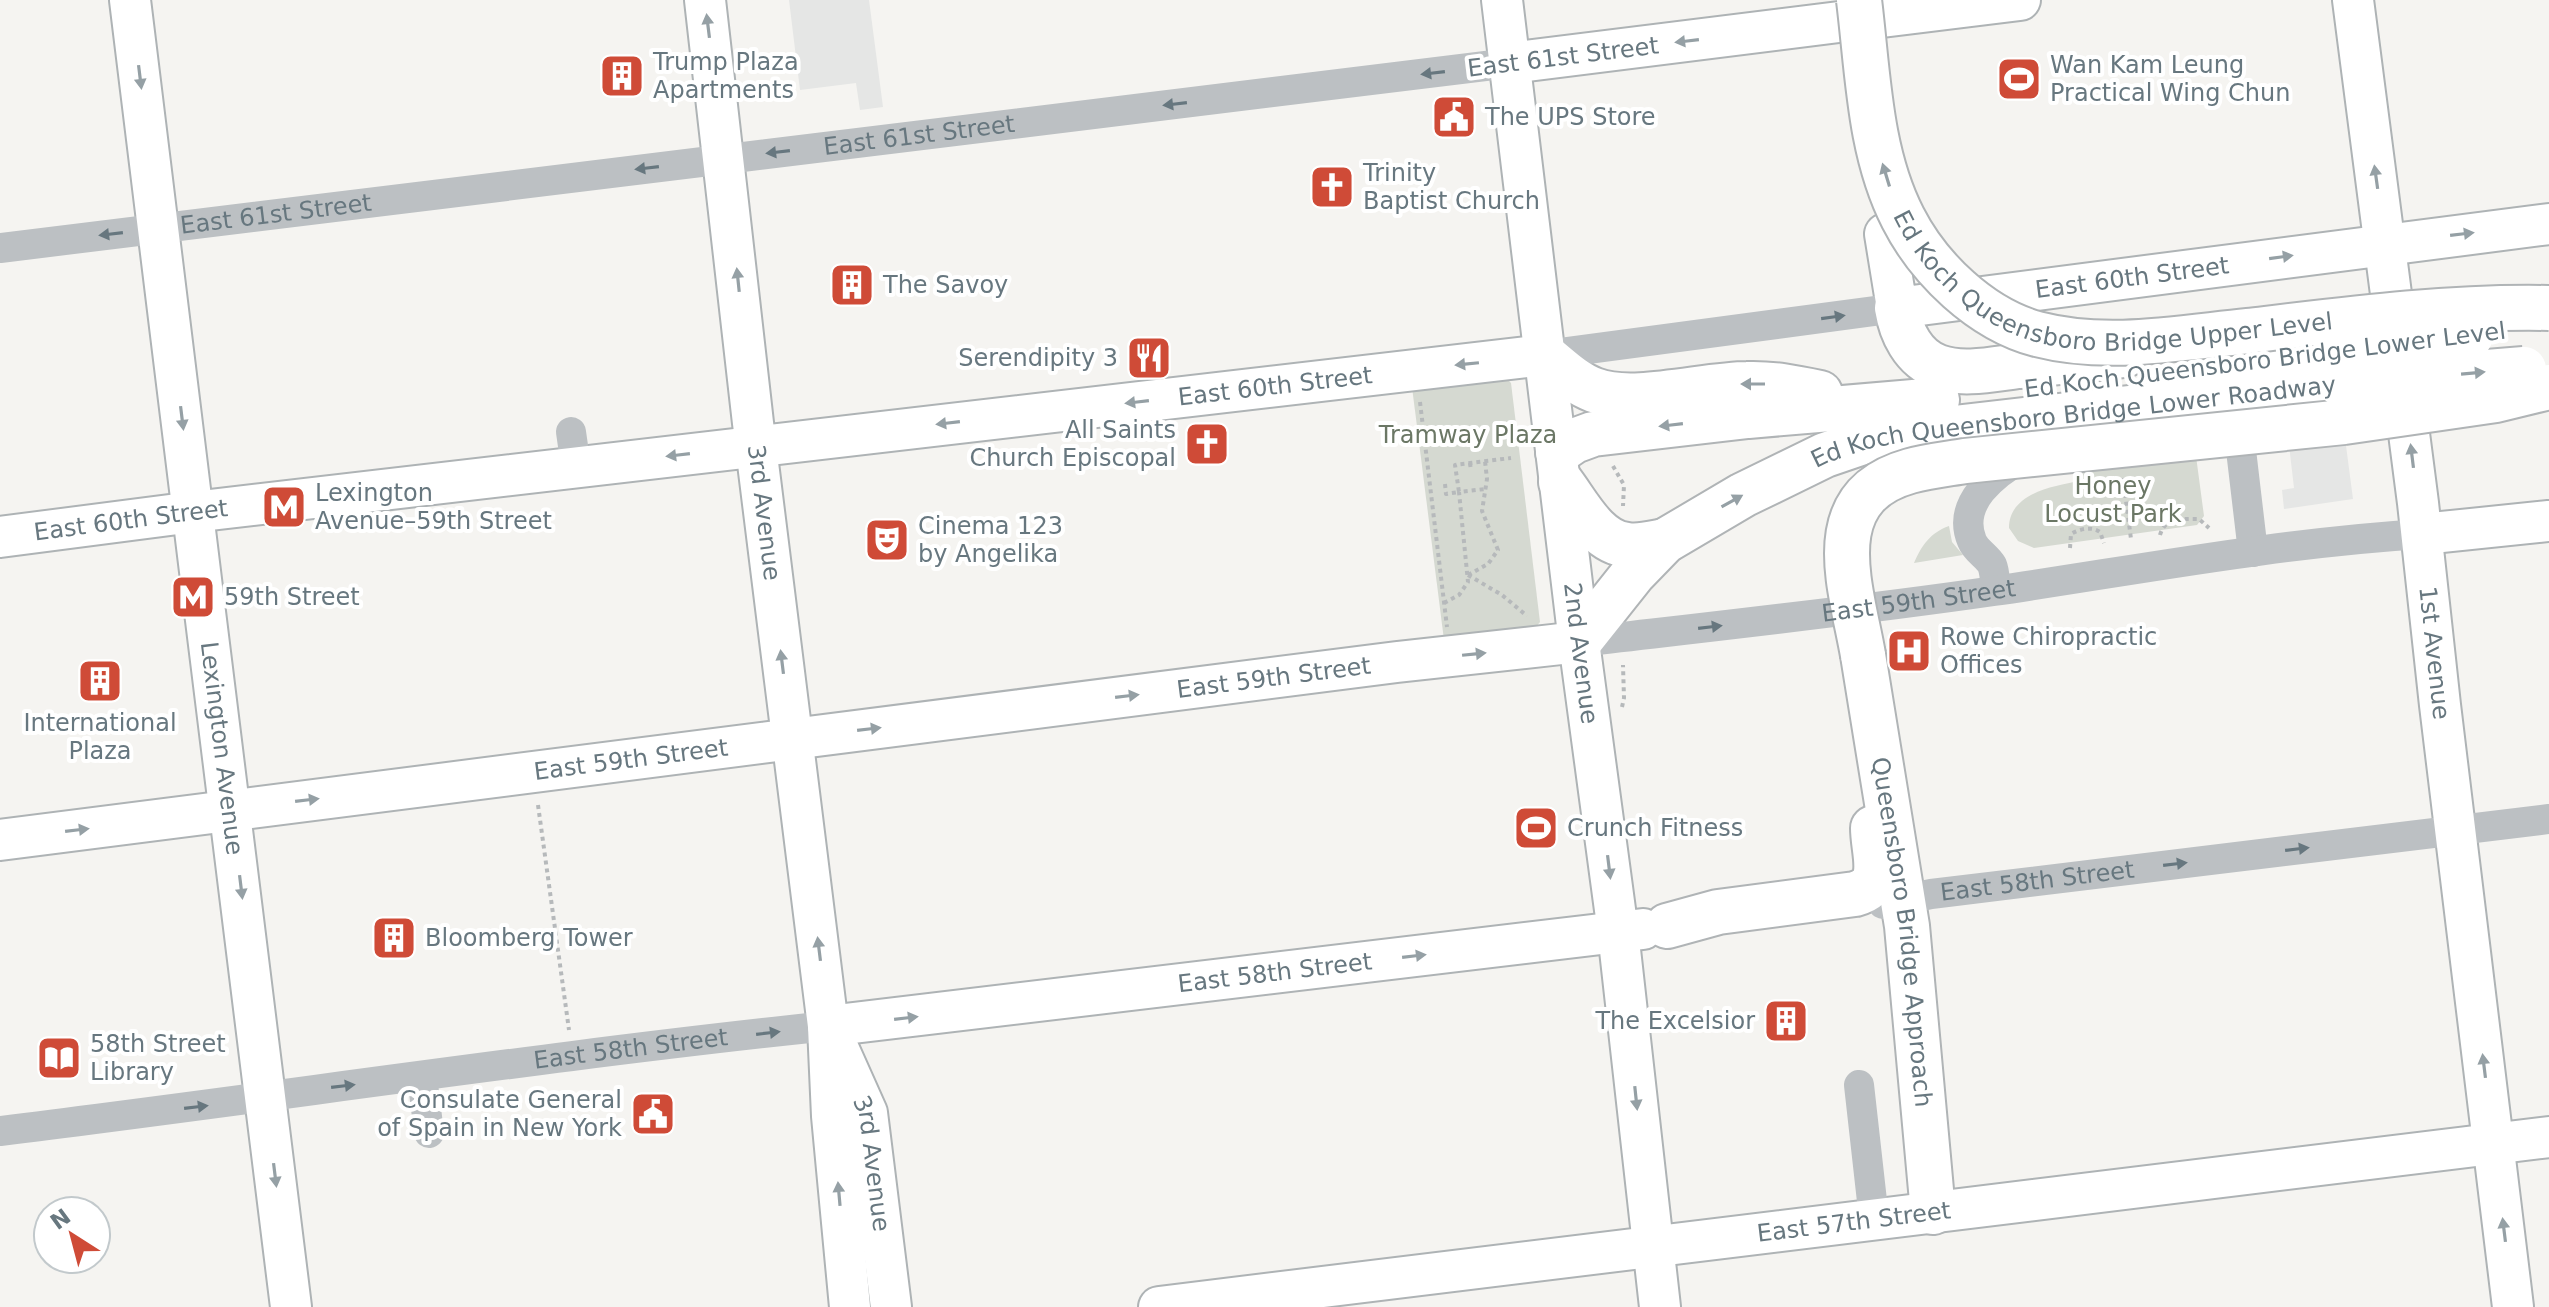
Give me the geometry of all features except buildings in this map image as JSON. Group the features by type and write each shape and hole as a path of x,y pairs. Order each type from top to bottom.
{"highway":[{"name":"Ed Koch Queensboro Bridge Upper Level","path":"1860,13 1879,148 1888,183 1902,217 1923,251 1948,279 1978,304 2014,326 2060,339 2126,343 2432,310 2549,309"},
{"path":"1897,308 1902,331 1917,353 1937,367 1965,371 2338,369 2549,309"},
{"name":"Ed Koch Queensboro Bridge Lower Level","path":"1885,406 2338,369 2549,325"},
{"path":"1544,355 1582,385 1609,394 1632,395 1769,384 1885,406"},
{"name":"Ed Koch Queensboro Bridge Lower Roadway","path":"1665,541 1743,495 1825,455 1883,437 2338,369 2549,367"},
{"name":"Queensboro Bridge Approach","path":"1933,1212 1903,900 1845,553 1848,526 1857,508 1871,491 1902,473 1965,461 2384,417 2496,400 2549,387"},
{"path":"1665,541 1635,546 1610,540 1595,527 1559,467 1574,441 1593,434 1748,416 1885,406"},
{"path":"1579,642 1633,574 1665,541"},
{"path":"1667,926 1718,912 1855,894 1871,887 1876,870 1873,832 1876,733"}],"main road":[{"name":"Lexington Avenue","path":"130,0 291,1307"},
{"name":"3rd Avenue","path":"705,0 756,446 828,1026 832,1116 847,1289"},
{"name":"2nd Avenue","path":"1502,0 1579,642 1618,932 1660,1307"},
{"name":"East 61st Street","path":"1510,63 1860,13 2020,0"},
{"name":"1st Avenue","path":"2353,0 2422,534 2513,1307"},
{"name":"East 60th Street","path":"1897,308 2549,224"},
{"path":"1885,234 1897,308"},
{"name":"East 60th Street","path":"0,537 193,512 574,449 756,446 1544,355"},
{"name":"East 59th Street","path":"2422,534 2549,521"},
{"name":"East 59th Street","path":"0,840 1397,662 1579,642"},
{"name":"East 58th Street","path":"828,1026 1667,926"},
{"name":"3rd Avenue","path":"828,1026 867,1113 891,1307"},
{"name":"East 57th Street","path":"1159,1307 2549,1137"},
{"path":"847,1289 877,1191"}],"street":[{"name":"East 61st Street","path":"0,248 1510,63"},
{"name":"East 60th Street","path":"1544,355 1897,308"},
{"path":"1996,590 1991,564 1976,548 1968,529 1970,512 1980,493 1998,474 2028,455 2338,369"},
{"path":"2241,450 2253,552"},
{"name":"East 59th Street","path":"1579,642 1996,590 2253,552 2371,537 2422,534"},
{"name":"East 58th Street","path":"1667,926 1721,924 1866,907 1946,892 2549,819"},
{"name":"East 58th Street","path":"0,1131 828,1026"},
{"path":"422,1076 429,1133"},
{"path":"1859,1085 1874,1219"}],"path":[{"path":"1419,395 1448,633"},
{"path":"1444,603 1464,591 1468,575 1455,465 1511,458"},
{"path":"1468,575 1488,564 1498,550 1497,541 1482,511 1487,479 1485,461"},
{"path":"1610,461 1620,476 1625,493 1618,515"},
{"path":"1470,463 1471,471"},
{"path":"2123,475 2131,539"},
{"path":"1445,484 1446,494"},
{"path":"1432,496 1485,489"},
{"path":"2160,535 2167,521 2199,519 2209,528"},
{"path":"2070,548 2071,534 2091,528 2100,532 2104,543"},
{"path":"1468,575 1502,595 1527,616"},
{"path":"533,772 573,1056"}],"shaded area":[{"path":"789,0 869,0 883,107 860,110 856,83 800,90"},
{"path":"2345,438 2353,499 2284,509 2282,490 2294,488 2289,445"}],"green space":[{"name":"Tramway Plaza","path":"1506,378 1511,383 1540,622 1535,628 1444,640 1412,387"},
{"name":"Honey Locust Park","path":"2196,456 2204,516 2197,525 2034,548 2018,541 2009,528 2011,516 2025,499 2046,489 2079,481 2077,466"},
{"path":"1949,526 1952,542 1963,555 1914,563 1927,540"}],"place":[{"name":"Trump Plaza Apartments","path":"622,76"},
{"name":"Wan Kam Leung Practical Wing Chun","path":"2019,79"},
{"name":"The UPS Store","path":"1454,117"},
{"name":"Trinity Baptist Church","path":"1332,187"},
{"name":"The Savoy","path":"852,285"},
{"name":"Serendipity 3","path":"1149,358"},
{"name":"All Saints Church Episcopal","path":"1207,444"},
{"name":"Lexington Avenue–59th Street","path":"284,507"},
{"name":"Cinema 123 by Angelika","path":"887,540"},
{"name":"59th Street","path":"193,597"},
{"name":"Rowe Chiropractic Offices","path":"1909,651"},
{"name":"International Plaza","path":"100,681"},
{"name":"Crunch Fitness","path":"1536,828"},
{"name":"Bloomberg Tower","path":"394,938"},
{"name":"The Excelsior","path":"1786,1021"},
{"name":"58th Street Library","path":"59,1058"},
{"name":"Consulate General of Spain in New York","path":"653,1114"}]}
